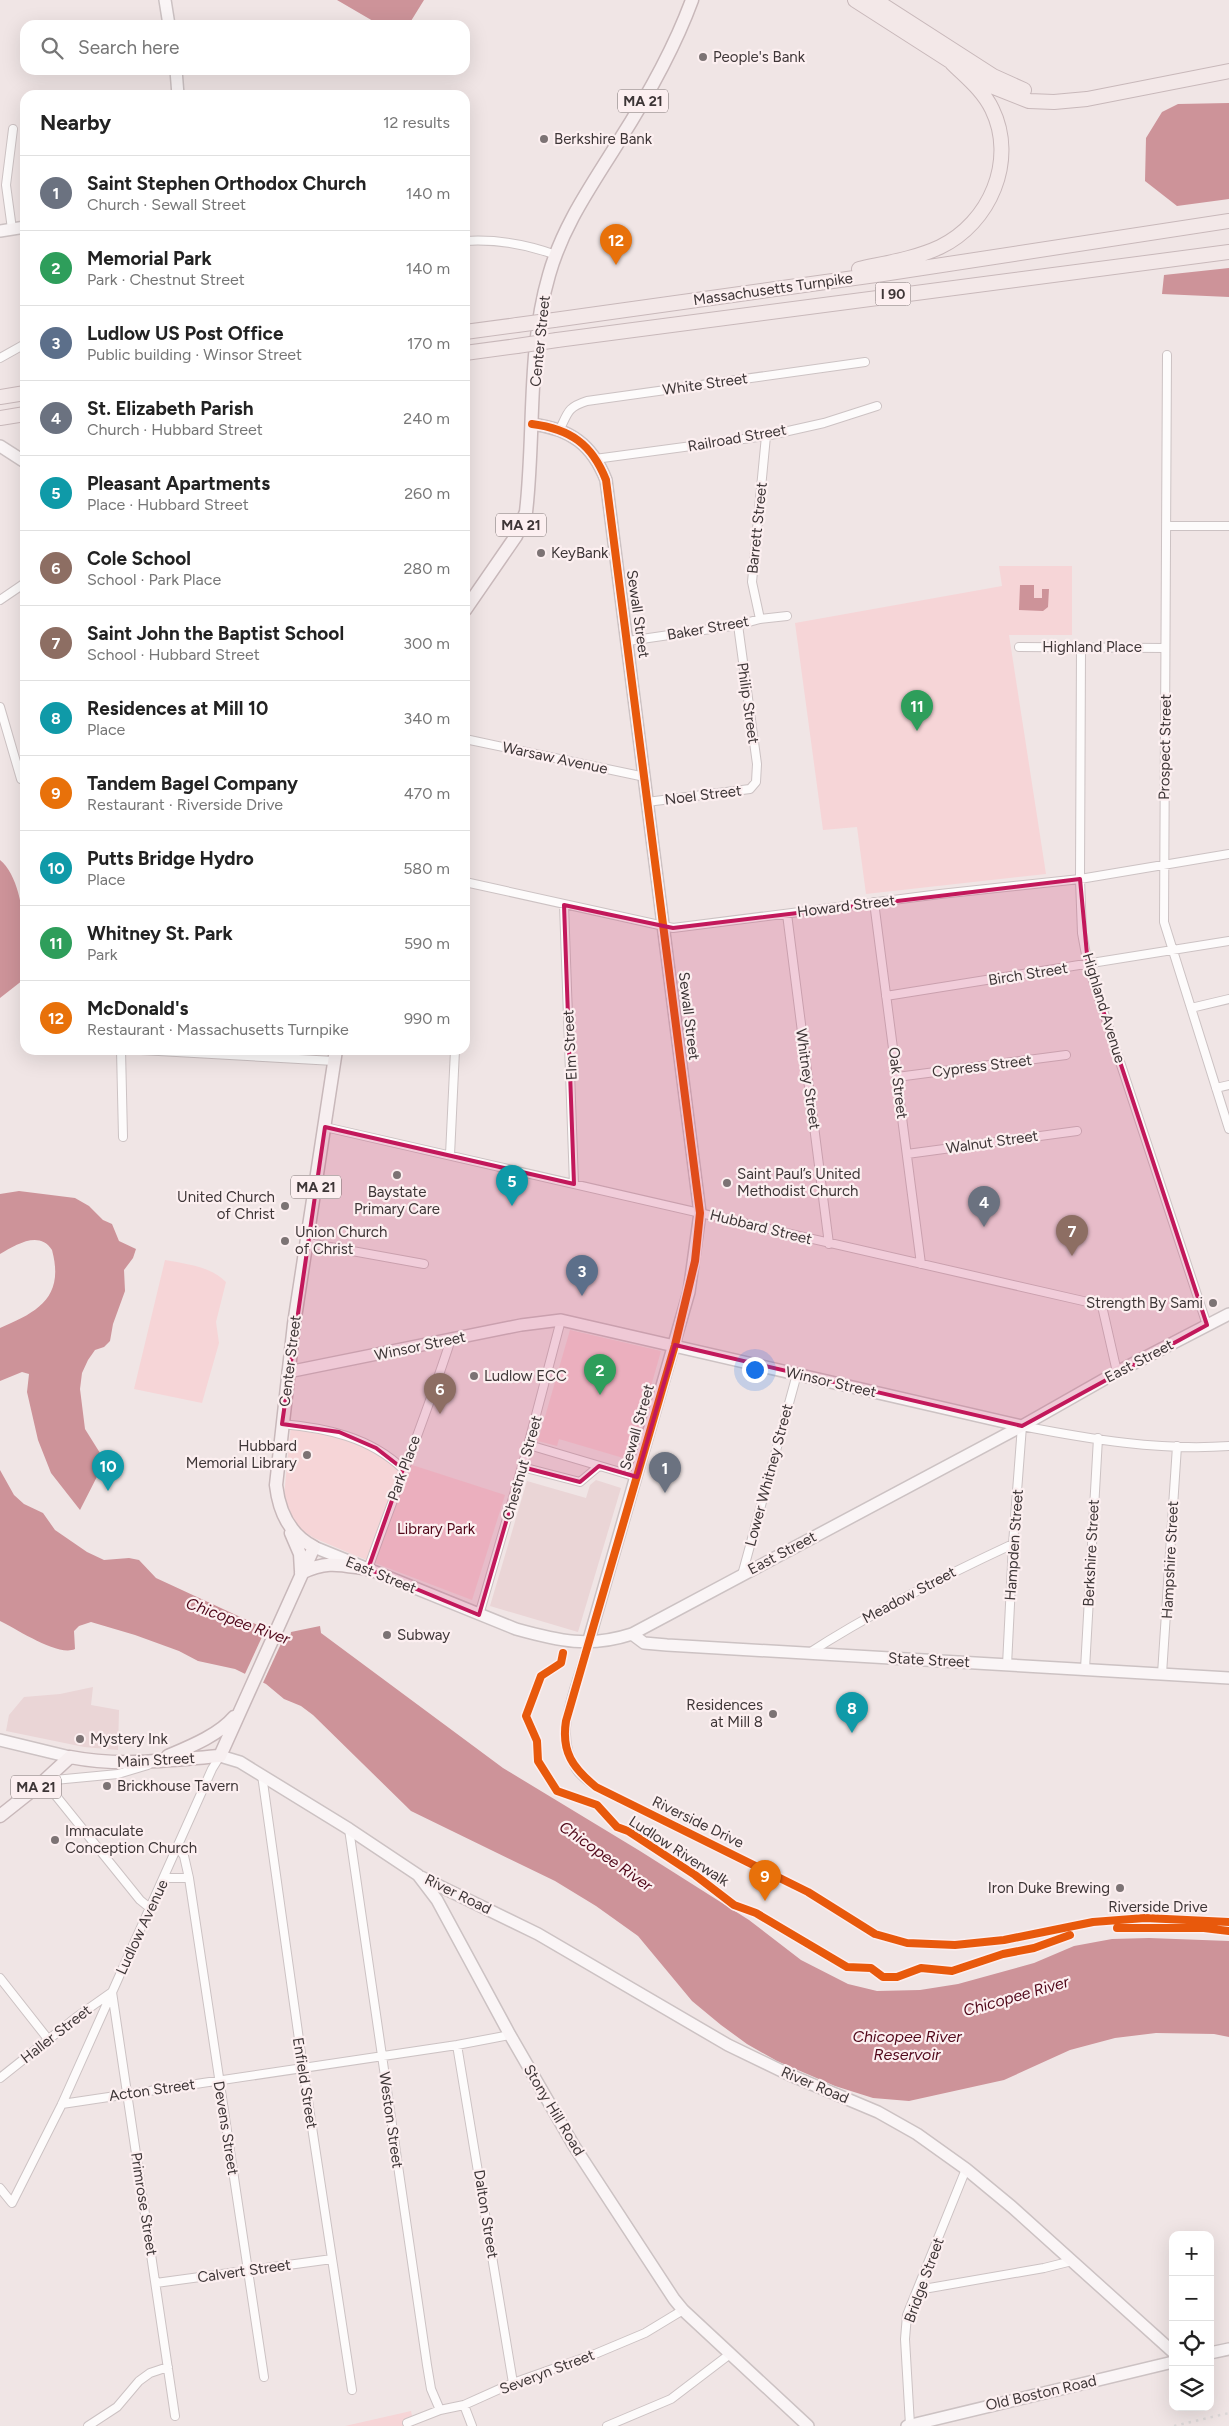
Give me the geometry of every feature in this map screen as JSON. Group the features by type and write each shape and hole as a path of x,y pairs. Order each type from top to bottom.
{"highway":[{"path":"855,0 952,63 1000,91 1030,100 1049,102 1088,99 1229,65"},
{"path":"875,0 993,76 1014,87 1030,91 1068,93 1229,65"},
{"path":"696,300 917,256 950,241 971,225 987,204 997,181 1000,167 1000,139 998,122 992,107 982,92 952,63"},
{"name":"Massachusetts Turnpike","path":"470,331 883,274 1229,221"},
{"name":"Massachusetts Turnpike","path":"470,352 1229,252"},
{"path":"0,397 20,394"},
{"path":"0,418 20,415"}],"main road":[{"name":"Center Street","path":"470,602 502,558 522,524 529,487 538,328 549,274 556,255 568,225 584,196 650,88 692,0"},
{"name":"Center Street","path":"314,1548 301,1539 285,1519 278,1505 276,1485 288,1372 335,1056"},
{"path":"285,1519 299,1552 302,1572"},
{"path":"302,1572 314,1548"},
{"path":"302,1572 320,1564 368,1569"},
{"name":"Ludlow Avenue","path":"220,1756 302,1572"},
{"path":"154,1762 189,1747 221,1728 240,1709"},
{"name":"Main Street","path":"70,1757 106,1762 154,1762 220,1756"},
{"name":"MA 21","path":"0,1816 44,1781 70,1757"}],"street":[{"path":"165,0 168,20"},
{"path":"176,75 178,90"},
{"path":"12,229 6,185 13,129"},
{"path":"0,231 20,228"},
{"path":"470,242 507,241 534,246 556,255"},
{"path":"0,358 20,347"},
{"name":"Prospect Street","path":"1167,355 1164,922 1229,1129"},
{"name":"White Street","path":"560,429 567,412 575,405 588,401 864,362"},
{"name":"Railroad Street","path":"595,459 766,436 824,423 878,406"},
{"name":"Sewall Street","path":"532,424 560,429 574,436 602,469 608,487 700,1213 689,1292 588,1643"},
{"name":"Barrett Street","path":"760,619 752,582 766,436"},
{"path":"0,446 20,459"},
{"path":"1167,526 1229,526"},
{"path":"0,600 20,586"},
{"name":"Baker Street","path":"628,641 787,616"},
{"name":"Philip Street","path":"738,625 757,764 756,782"},
{"name":"Highland Place","path":"1019,647 1165,648"},
{"name":"Highland Avenue","path":"1081,647 1080,879 1082,933 1088,964 1207,1325"},
{"path":"0,707 20,775"},
{"name":"Warsaw Avenue","path":"470,740 645,777"},
{"name":"Noel Street","path":"647,802 750,788 756,782"},
{"name":"Howard Street","path":"470,883 674,928 874,902 1080,879 1229,854"},
{"name":"Oak Street","path":"874,902 921,1264"},
{"name":"Elm Street","path":"564,905 574,1184"},
{"name":"Whitney Street","path":"787,914 829,1244"},
{"name":"Birch Street","path":"886,996 1229,941"},
{"path":"1191,1008 1229,999"},
{"path":"121,1055 123,1138"},
{"path":"303,1055 335,1056"},
{"path":"450,1155 455,1055"},
{"name":"Cypress Street","path":"897,1077 1066,1055"},
{"path":"1216,1088 1229,1085"},
{"name":"Hubbard Street","path":"325,1127 1102,1306 1117,1372"},
{"name":"Walnut Street","path":"906,1154 1077,1131"},
{"path":"308,1243 424,1264"},
{"name":"East Street","path":"314,1548 479,1615 537,1635 588,1643 605,1642 632,1634 1022,1426 1117,1372 1229,1314"},
{"name":"Winsor Street","path":"288,1372 548,1320 561,1320 1022,1426 1098,1438 1177,1446 1229,1446"},
{"name":"Chestnut Street","path":"479,1615 529,1445 561,1320"},
{"name":"Park Place","path":"368,1569 403,1469 434,1393 451,1339"},
{"name":"Lower Whitney Street","path":"742,1575 797,1374"},
{"path":"282,1424 339,1432 376,1448 403,1469"},
{"name":"Hampden Street","path":"1007,1665 1013,1544 1022,1426"},
{"name":"Berkshire Street","path":"1085,1669 1098,1438"},
{"path":"529,1445 637,1477"},
{"name":"Hampshire Street","path":"1162,1674 1177,1446"},
{"path":"522,1467 580,1482 599,1466"},
{"name":"Meadow Street","path":"808,1653 852,1625 904,1597 1013,1544"},
{"name":"State Street","path":"632,1634 644,1643 654,1644 1229,1678"},
{"name":"Riverside Drive","path":"588,1643 565,1729 568,1752 576,1770 596,1787 808,1892 875,1934 907,1943 956,1945 1004,1940 1093,1922 1145,1918 1229,1922"},
{"name":"Main Street","path":"0,1740 70,1757"},
{"name":"Main Street","path":"220,1756 240,1762 303,1800"},
{"name":"Ludlow Avenue","path":"0,2188 12,2203 62,2104 165,1878 212,1769 220,1756"},
{"path":"44,1781 131,1772 154,1762"},
{"name":"Enfield Street","path":"262,1775 303,2068 352,2390"},
{"path":"44,1781 140,1900 151,1909"},
{"name":"Stony Hill Road","path":"303,1800 418,1875 437,1900 510,2035 574,2146 683,2310 808,2426"},
{"name":"Weston Street","path":"349,1829 429,2373 432,2390 440,2410"},
{"name":"Devens Street","path":"178,1847 184,1856 189,1878 264,2377"},
{"name":"River Road","path":"418,1875 538,1934 721,2042 790,2075 878,2112 917,2134 966,2169 1169,2348"},
{"path":"165,1878 189,1878"},
{"path":"0,1978 48,2039"},
{"name":"Haller Street","path":"0,2078 48,2039 112,1992"},
{"name":"Primrose Street","path":"112,1992 175,2416"},
{"name":"Acton Street","path":"62,2104 382,2057 510,2035"},
{"name":"Dalton Street","path":"457,2045 513,2384"},
{"name":"Bridge Street","path":"909,2426 905,2339 907,2315 966,2169"},
{"name":"Calvert Street","path":"156,2282 332,2259"},
{"path":"918,2290 1036,2270 1072,2261"},
{"name":"Severyn Street","path":"407,2423 440,2410 464,2405 513,2384 604,2351 645,2333 683,2310"},
{"path":"1214,2352 1229,2349"},
{"path":"607,2426 671,2399 730,2354"},
{"name":"Old Boston Road","path":"909,2426 1169,2363"},
{"path":"88,2426 116,2407 139,2381 150,2373 168,2367"},
{"path":"464,2405 472,2426"}],"highlighted area":[{"path":"1080,879 1088,965 1207,1325 1022,1426 675,1345 637,1477 599,1466 580,1482 522,1467 479,1615 368,1569 403,1469 376,1448 339,1432 282,1424 325,1127 574,1184 564,905 673,928"}],"shaded area":[{"path":"596,1480 621,1488 578,1632 490,1606 527,1481 586,1498 590,1485"},
{"path":"93,1687 91,1705 119,1710 118,1750 84,1747 6,1731 9,1715 24,1697 60,1694"}],"green space":[{"path":"999,566 1072,566 1072,635 1009,635 1046,874 866,894 857,827 823,830 795,623 1002,586"},
{"path":"165,1260 205,1269 213,1272 226,1282 216,1322 219,1343 202,1403 134,1389"},
{"path":"570,1330 661,1351 630,1460 559,1439 557,1446 538,1441"},
{"name":"Library Park","path":"291,1425 349,1437 403,1468 406,1463 505,1495 472,1600 354,1555 314,1538 300,1529 290,1514 284,1496"},
{"path":"411,2411 414,2426 345,2426"}],"water":[{"path":"337,0 424,0 412,20 371,20"},
{"path":"1229,103 1229,199 1177,206 1145,181 1146,138 1162,112 1178,104"},
{"path":"1229,268 1229,297 1162,294 1164,275"},
{"path":"1020,585 1034,585 1034,598 1042,598 1042,589 1049,589 1048,607 1043,611 1019,610"},
{"path":"0,860 13,879 20,901 20,982 0,998"},
{"path":"19,1191 75,1198 89,1206 103,1220 112,1224 119,1241 136,1249 133,1258 124,1270 125,1291 113,1324 110,1341 104,1347 95,1350 82,1373 80,1389 85,1429 105,1461 80,1510 51,1473 38,1440 27,1392 29,1374 22,1372 0,1381 0,1328 26,1316 36,1309 51,1292 55,1280 52,1250 41,1241 27,1241 0,1254 0,1194"},
{"name":"Chicopee River Reservoir","path":"0,1470 14,1495 24,1504 43,1513 55,1530 87,1552 104,1560 129,1558 139,1560 156,1578 290,1640 291,1632 320,1626 321,1633 503,1768 749,1920 801,1960 848,1984 877,1991 920,1990 958,1984 1034,1963 1074,1946 1112,1939 1149,1938 1229,1941 1229,2037 1214,2034 1156,2033 1115,2038 1070,2050 1004,2080 909,2101 873,2098 835,2086 777,2061 747,2044 692,2001 638,1936 596,1906 555,1881 411,1811 313,1715 301,1706 284,1699 266,1684 235,1669 198,1661 179,1651 91,1622 79,1626 74,1631 75,1649 68,1650 48,1646 0,1621"}],"pier":[{"path":"267,1626 285,1635 262,1685 244,1676"}],"railway":[{"path":"1174,2426 1229,2413"}],"cycle path":[{"name":"Ludlow Riverwalk","path":"532,424 558,430 578,440 594,457 606,480 700,1213 695,1261 675,1345 566,1721 565,1742 570,1758 581,1773 596,1787 808,1892 875,1934 907,1943 955,1945 1004,1940 1093,1922 1145,1918 1229,1922"},
{"name":"Ludlow Riverwalk","path":"563,1653 561,1663 541,1676 526,1716 537,1741 538,1761 557,1791 597,1805 617,1827 628,1831 695,1875 734,1905 756,1913 847,1967 871,1968 883,1977 897,1977 921,1968 952,1971 1003,1954 1034,1948 1070,1935"},
{"path":"1117,1928 1204,1928 1229,1931"}],"place":[{"name":"People's Bank","path":"703,57"},
{"name":"Berkshire Bank","path":"544,139"},
{"name":"McDonald's","path":"616,265"},
{"name":"KeyBank","path":"541,553"},
{"name":"Whitney St. Park","path":"917,731"},
{"name":"Baystate Primary Care","path":"397,1175"},
{"name":"Saint Paul’s United Methodist Church","path":"727,1183"},
{"name":"United Church of Christ","path":"285,1206"},
{"name":"Pleasant Apartments","path":"512,1206"},
{"name":"St. Elizabeth Parish","path":"984,1227"},
{"name":"Union Church of Christ","path":"285,1241"},
{"name":"Saint John the Baptist School","path":"1072,1256"},
{"name":"Ludlow US Post Office","path":"582,1296"},
{"name":"Strength By Sami","path":"1213,1303"},
{"name":"Ludlow ECC","path":"474,1376"},
{"name":"Memorial Park","path":"600,1395"},
{"name":"Cole School","path":"440,1414"},
{"name":"Hubbard Memorial Library","path":"307,1455"},
{"name":"Putts Bridge Hydro","path":"108,1491"},
{"name":"Saint Stephen Orthodox Church","path":"665,1493"},
{"name":"Subway","path":"387,1635"},
{"name":"Residences at Mill 8","path":"773,1714"},
{"name":"Residences at Mill 10","path":"852,1733"},
{"name":"Mystery Ink","path":"80,1739"},
{"name":"Brickhouse Tavern","path":"107,1786"},
{"name":"Immaculate Conception Church","path":"55,1840"},
{"name":"Iron Duke Brewing","path":"1120,1888"},
{"name":"Tandem Bagel Company","path":"765,1901"}],"water label":[{"name":"Chicopee River","path":"238,1621"},
{"name":"Chicopee River","path":"606,1856"},
{"name":"Chicopee River","path":"1016,1996"}]}
